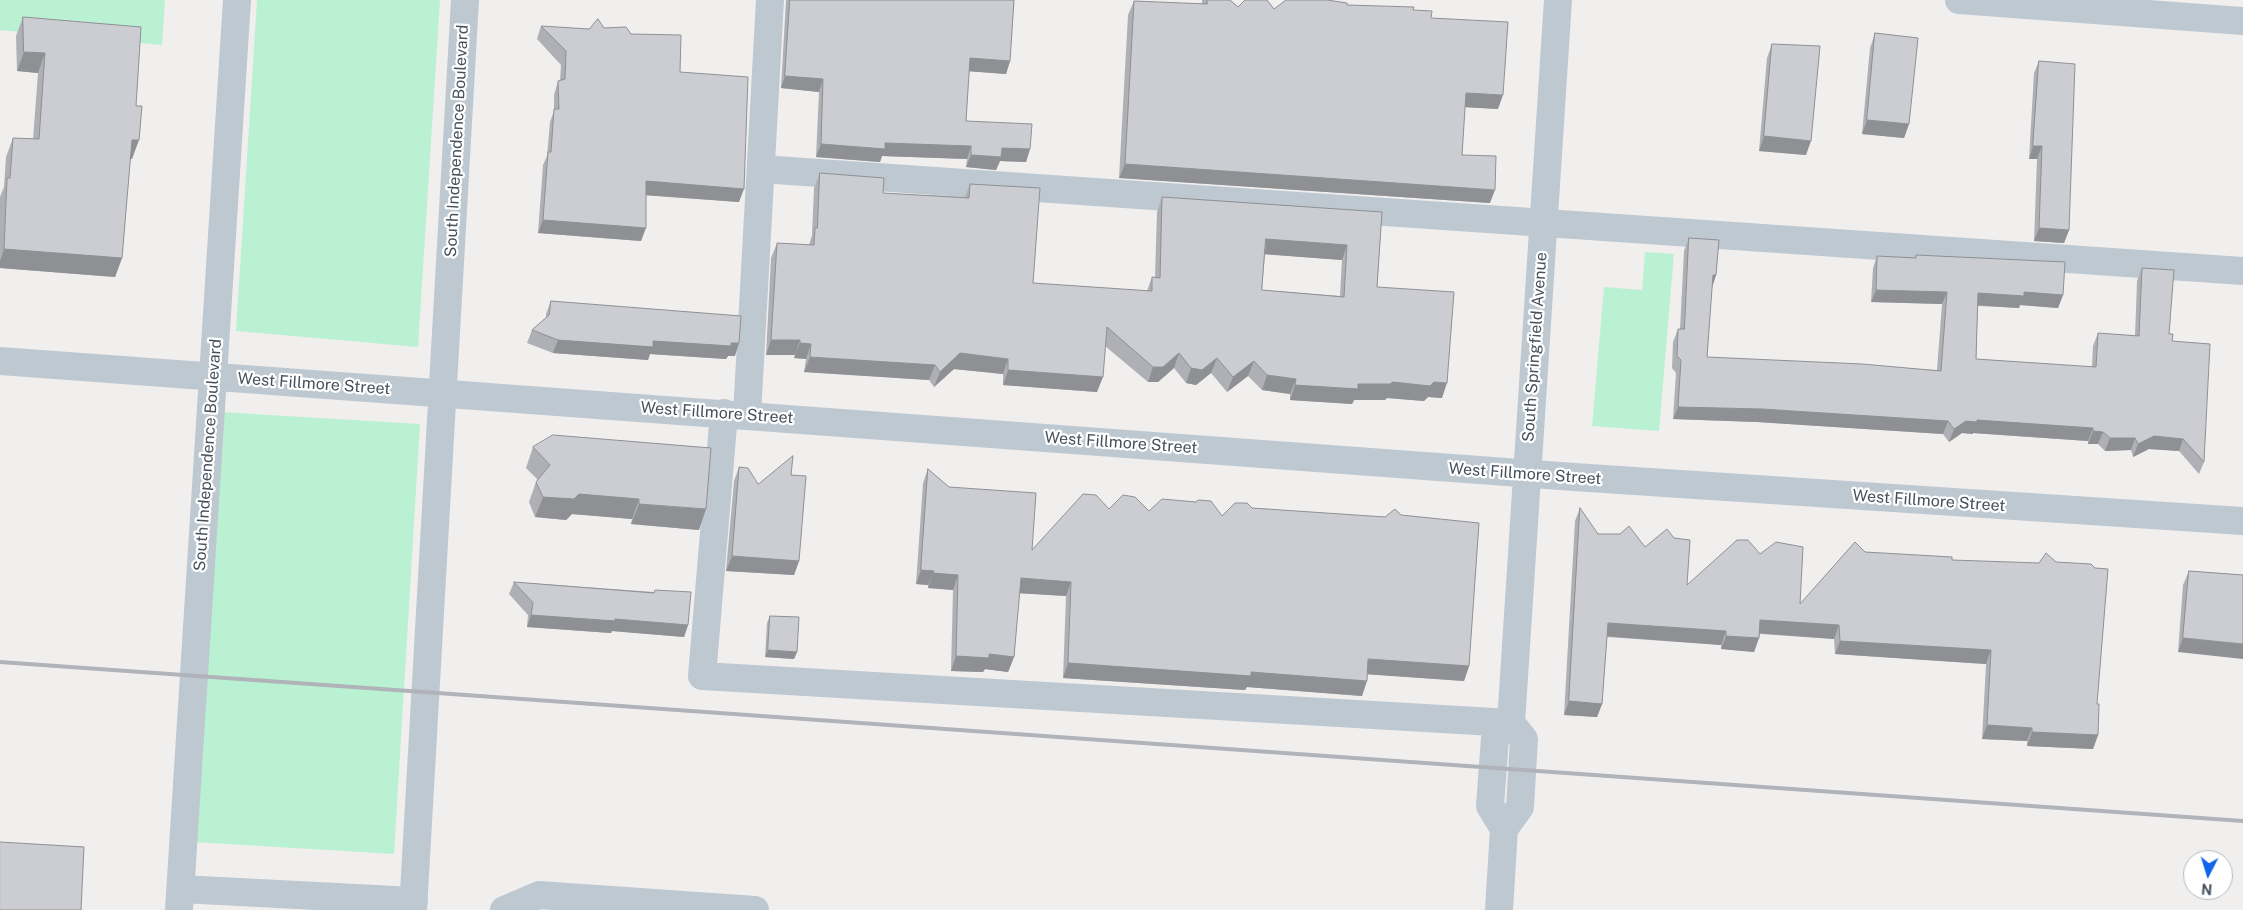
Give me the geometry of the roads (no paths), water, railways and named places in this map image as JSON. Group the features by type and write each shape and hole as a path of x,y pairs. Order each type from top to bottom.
{"street":[{"name":"South Independence Boulevard","path":"180,899 236,0"},
{"name":"South Independence Boulevard","path":"414,906 465,0"},
{"path":"770,0 761,169 736,414 702,676 1511,724 1524,739 1520,807 1504,829 1499,910"},
{"name":"South Springfield Avenue","path":"1511,724 1558,0"},
{"path":"1959,0 2243,21"},
{"path":"761,169 2243,270"},
{"name":"West Fillmore Street","path":"0,361 443,392 1527,474 2243,521"},
{"path":"504,910 540,895 755,910"},
{"path":"180,899 414,906"}],"railway":[{"path":"0,662 2243,821"}]}
